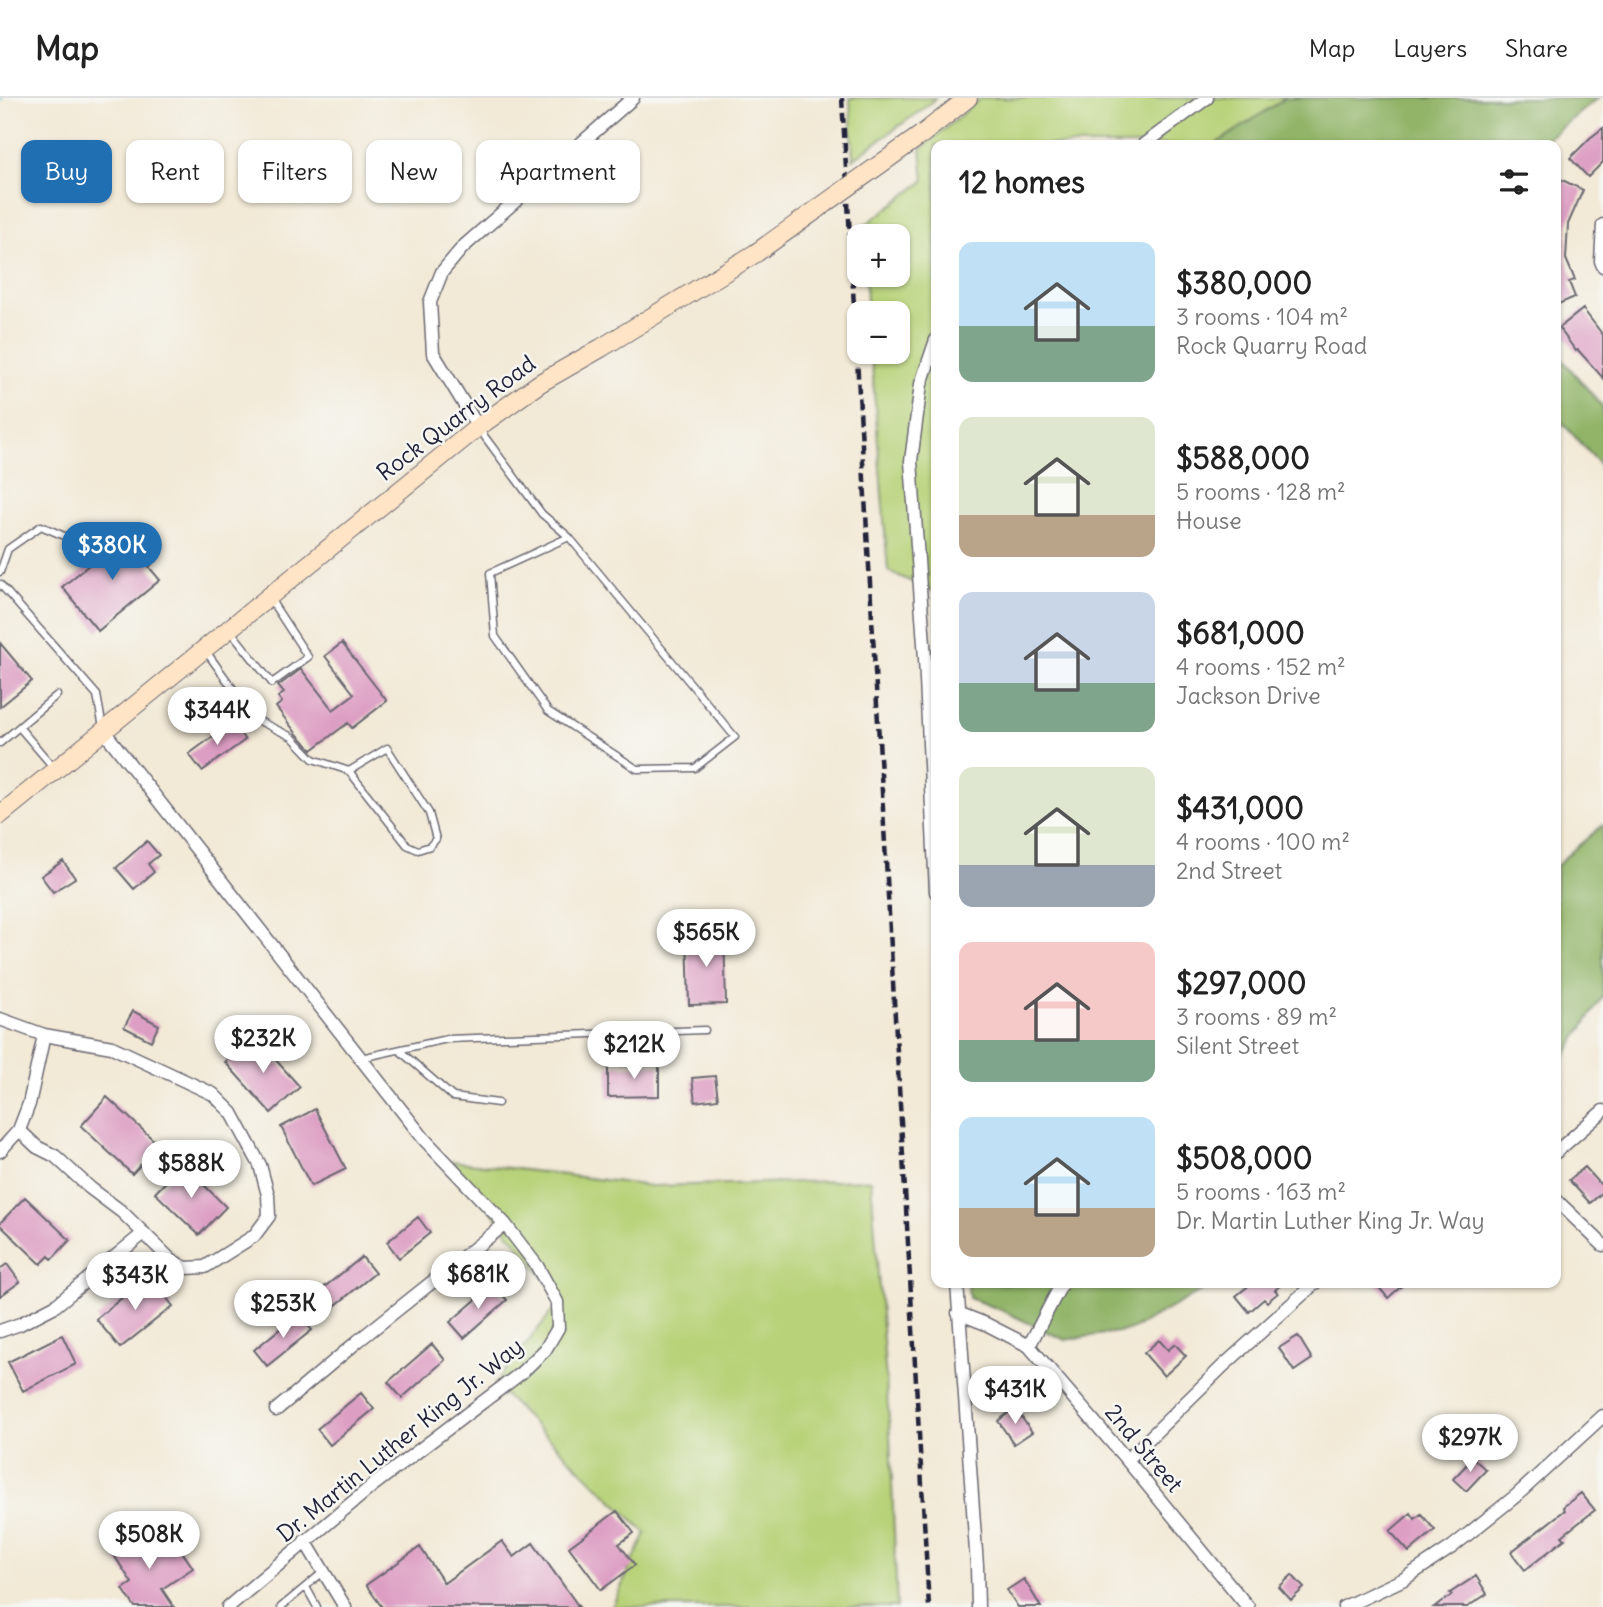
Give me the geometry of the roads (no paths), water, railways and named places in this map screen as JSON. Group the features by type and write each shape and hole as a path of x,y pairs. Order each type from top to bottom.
{"street":[{"path":"478,427 433,353 430,302 442,272 463,247 633,98"},
{"name":"Rock Quarry Road","path":"0,815 478,427 540,383 756,253 921,135 968,98"},
{"path":"1150,140 1207,98"},
{"path":"1603,225 1603,266"},
{"path":"931,355 921,384 911,461 931,676"},
{"name":"Dr. Martin Luther King Jr. Way","path":"103,730 424,1139 505,1224 537,1266 557,1302 558,1328 545,1350 521,1373 372,1486 228,1607"},
{"path":"0,1019 44,1035 113,1047 213,1094 232,1113 260,1165 268,1195 269,1216 254,1236 205,1267 186,1268 171,1260 122,1212 19,1130"},
{"path":"0,1151 19,1130 29,1104 44,1035"},
{"path":"1561,1148 1603,1111"},
{"path":"1561,1205 1603,1245"},
{"path":"276,1410 505,1224"},
{"path":"0,1331 55,1306 144,1233"},
{"path":"957,1288 978,1607"},
{"path":"1028,1346 1059,1288"},
{"path":"1127,1460 1223,1366 1309,1288"},
{"name":"2nd Street","path":"958,1313 1028,1346 1127,1460 1248,1607"},
{"path":"1344,1607 1404,1579 1452,1547 1517,1495 1603,1416"},
{"path":"304,1541 345,1607"}],"lane":[{"path":"478,427 542,514 569,537 735,737 695,768 637,769 548,711 495,636 490,573 569,537"},
{"path":"0,572 8,549 41,526 78,542"},
{"path":"0,584 97,695 103,730"},
{"path":"229,628 272,683 308,657 268,597"},
{"path":"204,648 255,719 292,737 313,759 349,771 407,845 418,850 430,846 436,839 429,814 387,748 349,771"},
{"path":"0,743 57,695"},
{"path":"19,727 55,769"},
{"path":"361,1058 447,1039 705,1030"},
{"path":"399,1050 453,1097 498,1103"},
{"path":"281,1607 323,1573"},
{"path":"306,1587 317,1607"}],"railway":[{"path":"842,98 929,1607"}]}
